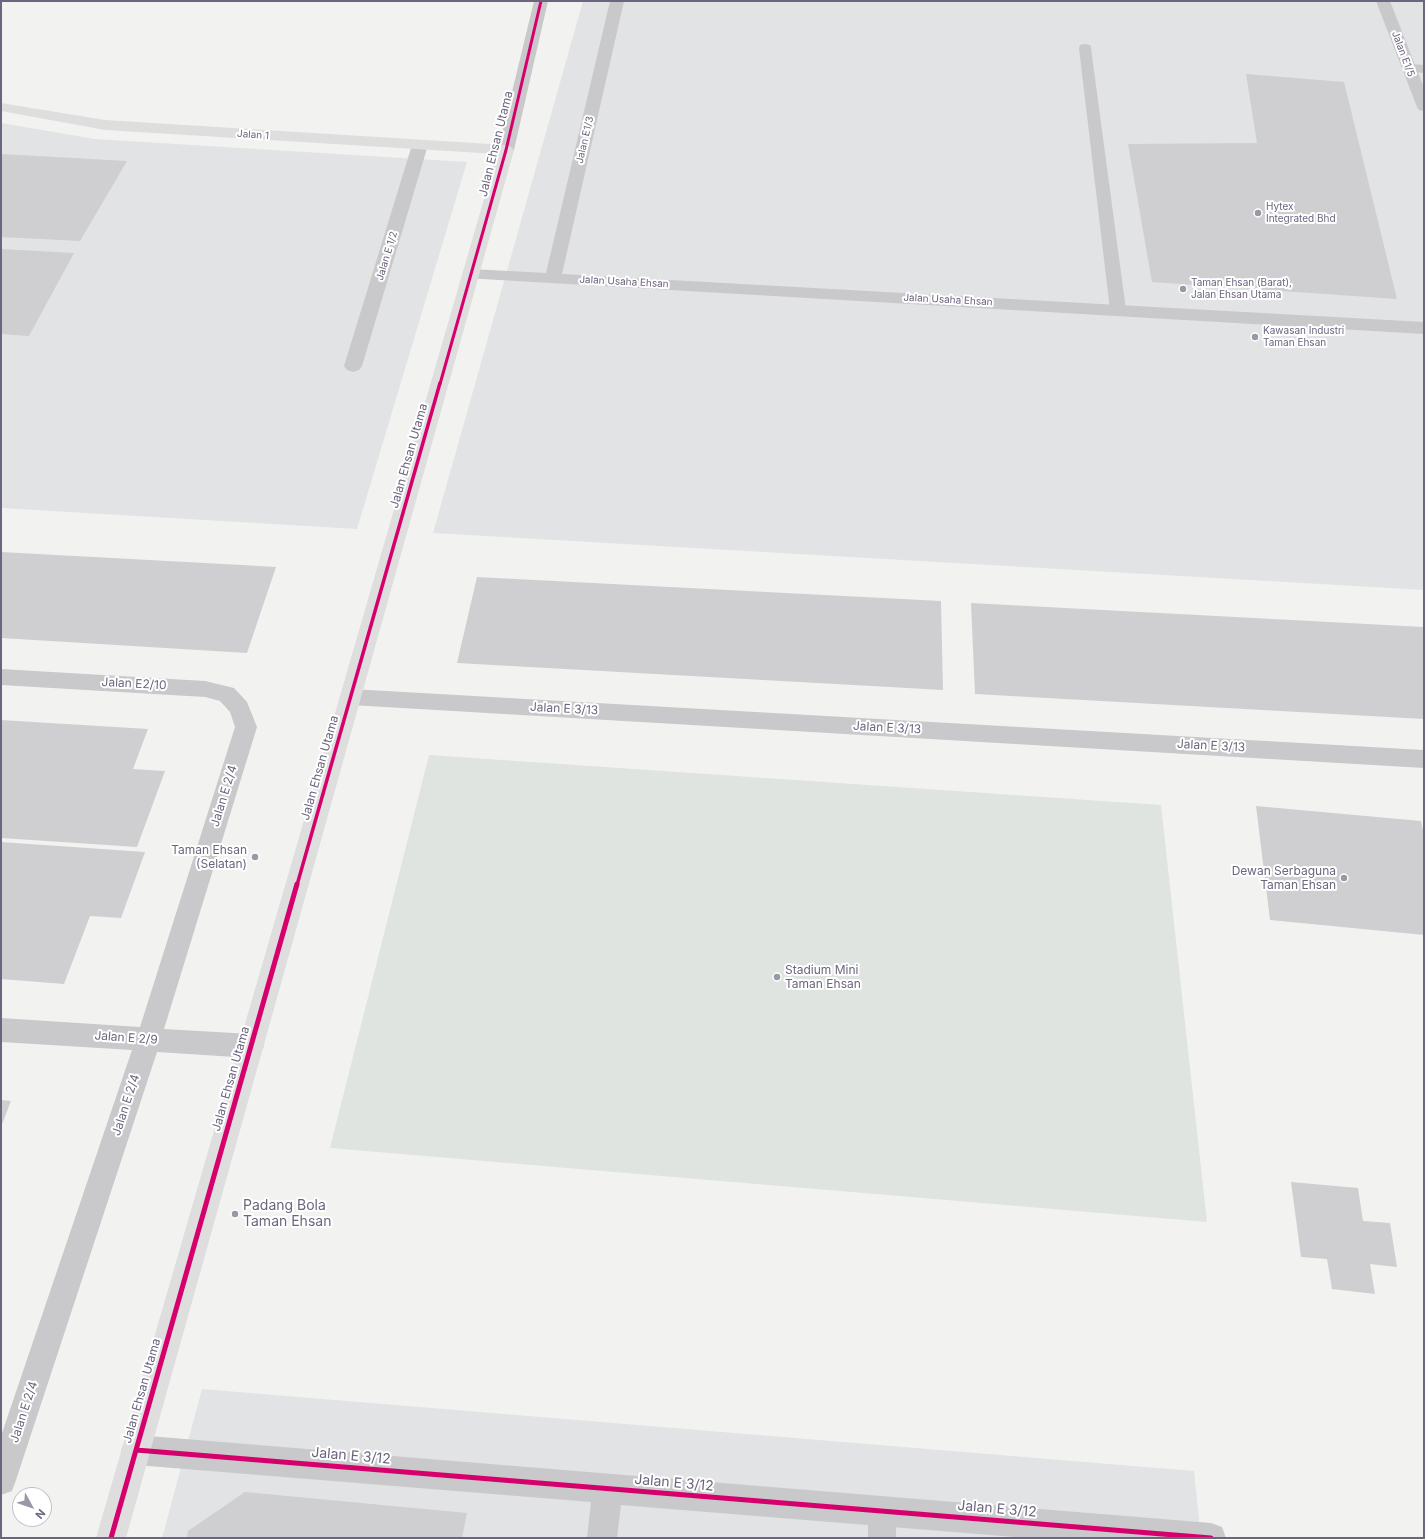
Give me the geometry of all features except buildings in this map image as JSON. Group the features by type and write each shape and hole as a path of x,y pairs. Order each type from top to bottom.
{"street":[{"name":"Jalan Ehsan Utama","path":"111,1538 506,150 541,1"},
{"name":"Jalan E1/3","path":"553,278 617,1"},
{"name":"Jalan E1/5","path":"1383,1 1424,106"},
{"name":"Jalan 1","path":"1,107 105,125 506,150"},
{"name":"Jalan E 1/2","path":"353,366 420,145"},
{"name":"Jalan Usaha Ehsan","path":"471,274 1424,328"},
{"name":"Jalan E2/10","path":"1,677 206,688 227,694 239,708 246,727"},
{"name":"Jalan E 3/13","path":"350,697 1424,758"},
{"name":"Jalan E 2/4","path":"1,1480 148,1040 246,727"},
{"name":"Jalan E 2/9","path":"1,1030 251,1046"},
{"name":"Jalan E 3/12","path":"136,1450 608,1488 882,1524 1211,1538"},
{"path":"602,1538 608,1488"}],"lane":[{"path":"1085,48 1118,310"},
{"path":"1408,68 1424,68"}],"shaded area":[{"name":"Kawasan Industri Taman Ehsan","path":"583,1 1424,1 1424,590 433,533"},
{"path":"1,123 95,139 467,162 357,529 1,508"},
{"name":"Stadium Mini Taman Ehsan","path":"429,755 1161,805 1207,1222 330,1148"},
{"path":"202,1389 1194,1471 1201,1538 162,1538"}],"cycle path":[{"path":"111,1538 506,150 541,1"},
{"path":"136,1450 1211,1538"}],"place":[{"name":"Hytex Integrated Bhd","path":"1258,213"},
{"name":"Taman Ehsan (Barat), Jalan Ehsan Utama","path":"1183,289"},
{"name":"Kawasan Industri Taman Ehsan","path":"1255,337"},
{"name":"Taman Ehsan (Selatan)","path":"255,857"},
{"name":"Dewan Serbaguna Taman Ehsan","path":"1344,878"},
{"name":"Stadium Mini Taman Ehsan","path":"777,977"},
{"name":"Padang Bola Taman Ehsan","path":"235,1214"}]}
